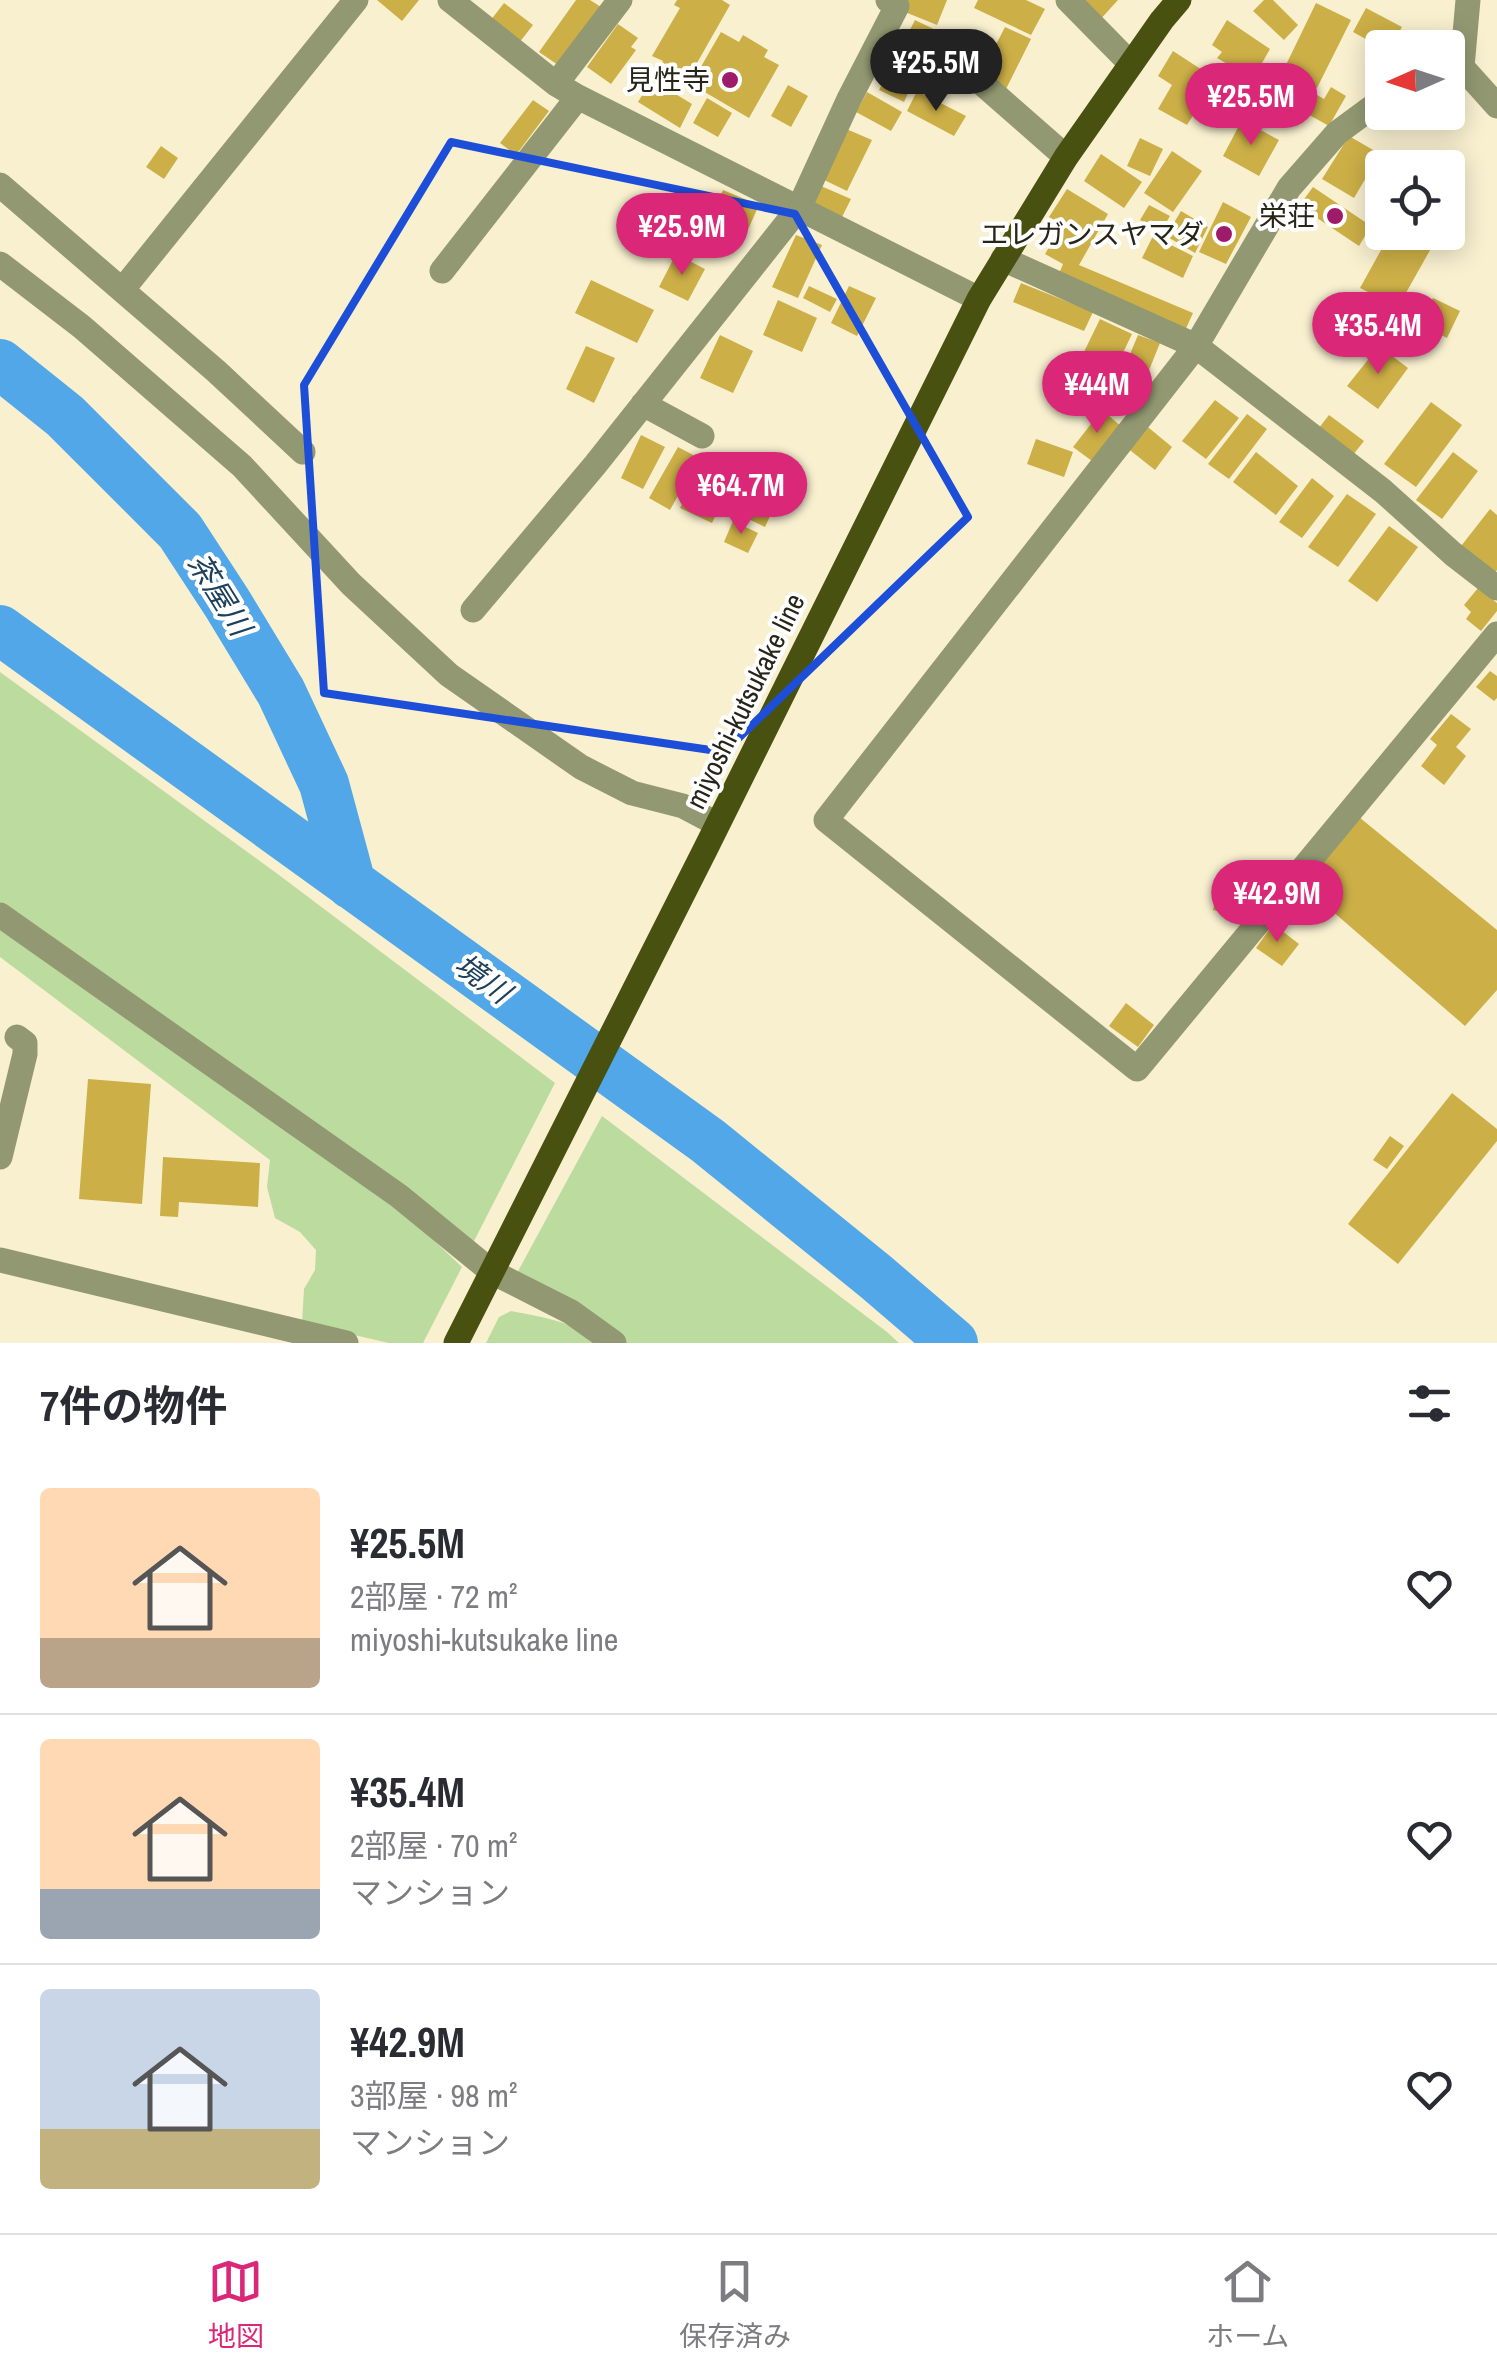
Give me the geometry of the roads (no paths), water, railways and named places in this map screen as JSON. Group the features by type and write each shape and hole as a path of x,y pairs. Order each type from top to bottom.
{"main road":[{"name":"miyoshi-kutsukake line","path":"456,1343 979,300 1066,156 1179,0"}],"street":[{"path":"123,289 356,0"},
{"path":"442,272 567,91 620,0"},
{"path":"473,610 798,208 898,6 888,0"},
{"path":"1068,0 1131,64"},
{"path":"1463,30 1468,0"},
{"path":"458,3 567,91 979,300"},
{"path":"1465,80 1497,106"},
{"path":"984,86 1066,156"},
{"path":"1365,113 1337,132 1289,188 1196,346 826,820 1137,1068 1497,634"},
{"path":"0,185 216,370 303,452"},
{"path":"1003,259 1196,346 1383,491 1497,588"},
{"path":"0,264 82,327 242,466 351,584 449,675 581,766 632,793 684,806 712,836"},
{"path":"643,404 702,436"},
{"path":"0,915 399,1196 492,1272 571,1312 614,1343"},
{"path":"0,1158 25,1054 24,1042 16,1037"},
{"path":"0,1260 346,1343"}],"waterway":[{"name":"茶屋川","path":"0,364 65,416 180,531 281,692 324,784 351,884"},
{"name":"境川","path":"0,630 708,1141 953,1343"}],"place":[{"name":"見性寺","path":"730,80"},
{"name":"栄荘","path":"1335,216"},
{"name":"エレガンスヤマダ","path":"1224,234"}]}
